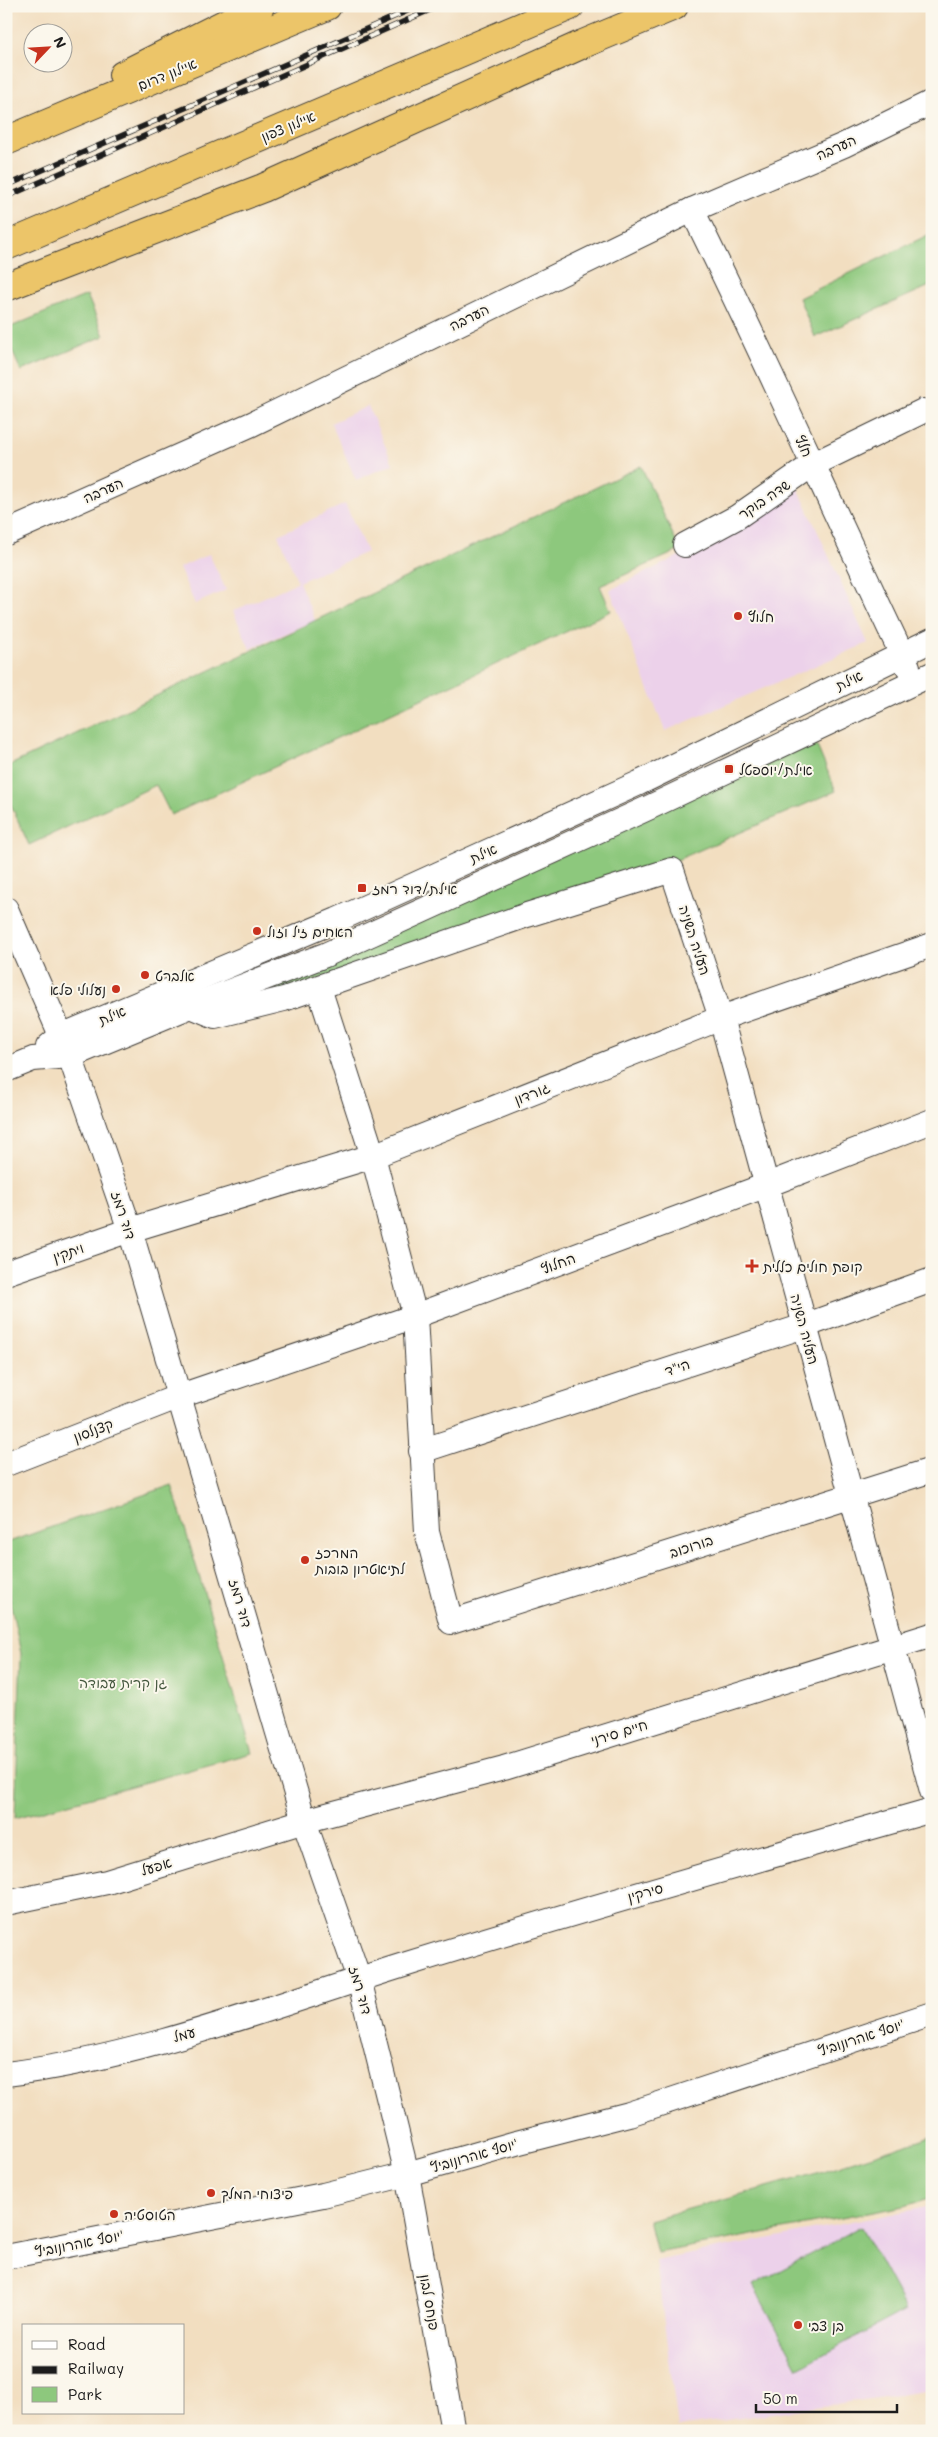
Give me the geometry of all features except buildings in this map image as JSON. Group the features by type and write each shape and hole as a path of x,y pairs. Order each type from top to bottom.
{"highway":[{"path":"6,134 260,6"},
{"name":"איילון דרום","path":"6,141 327,6"},
{"name":"איילון צפון","path":"6,246 570,6"},
{"path":"6,287 263,188 583,44 674,6"}],"street":[{"name":"הערבה","path":"6,533 252,424 692,210 844,145 932,102"},
{"name":"חלץ","path":"692,210 752,331 812,465 902,654 924,678"},
{"name":"שדה בוקר","path":"685,545 737,518 812,465 923,411"},
{"name":"אילת","path":"6,1070 66,1046 621,791 932,640"},
{"name":"אילת","path":"66,1046 191,1006 325,955 924,678"},
{"name":"העליה השניה","path":"319,988 526,915 672,870 721,1018 932,1791"},
{"name":"דוד רמז","path":"6,909 66,1046 130,1230 304,1821 359,1979 407,2174"},
{"name":"גורדון","path":"130,1230 374,1156 721,1018 932,944"},
{"path":"191,1006 215,1016 284,1000 319,988 374,1156 415,1316 421,1451"},
{"name":"החלוץ","path":"180,1396 415,1316 767,1185 932,1120"},
{"name":"ויתקין","path":"6,1274 130,1230"},
{"name":"הי\"ד","path":"421,1451 804,1326 932,1280"},
{"name":"קצנלסון","path":"6,1464 180,1396"},
{"name":"בורוכוב","path":"421,1451 428,1532 451,1622 932,1470"},
{"name":"חיים סירני","path":"304,1821 504,1768 932,1635"},
{"name":"סירקין","path":"359,1979 560,1916 932,1810"},
{"name":"אפעל","path":"6,1903 107,1882 304,1821"},
{"name":"עמל","path":"6,2074 57,2068 170,2038 359,1979"},
{"name":"יוסף אהרונוביץ'","path":"6,2257 323,2195 407,2174 629,2114 932,2014"},
{"name":"פנחס לבון","path":"407,2174 452,2431"}],"shaded area":[{"path":"368,406 393,464 356,480 331,423"},
{"name":"חלוץ","path":"798,488 868,643 665,731 610,590 760,516"},
{"path":"345,504 367,552 299,582 315,620 250,649 233,611 298,582 278,535"},
{"path":"209,554 226,590 195,604 179,568"},
{"name":"בן צבי","path":"932,2206 932,2390 678,2427 656,2261"}],"green space":[{"path":"932,233 932,285 815,337 799,298"},
{"path":"87,295 104,336 21,371 6,337 6,329"},
{"path":"641,466 680,550 600,586 611,611 171,815 156,785 29,845 6,794 6,767"},
{"path":"814,739 836,791 640,876 218,1012"},
{"name":"גן קרית עבודה","path":"172,1485 252,1753 15,1818 21,1654 6,1581 6,1543"},
{"path":"932,2136 932,2197 905,2206 657,2253 649,2220 817,2173"},
{"path":"861,2227 906,2310 798,2368 753,2285"}],"railway":[{"path":"6,186 419,6"},
{"path":"6,197 439,6"}],"place":[{"name":"חלוץ","path":"738,616"},
{"name":"אילת/יוספטל","path":"729,769"},
{"name":"אילת/דוד רמז","path":"362,888"},
{"name":"האחים זיל וזול","path":"257,931"},
{"name":"אלברט","path":"145,975"},
{"name":"נעלולי פלא","path":"116,989"},
{"name":"קופת חולים כללית","path":"752,1266"},
{"name":"המרכז לתיאטרון בובות","path":"305,1560"},
{"name":"פיצוחי המלך","path":"211,2193"},
{"name":"הטוסטיה","path":"114,2214"},
{"name":"בן צבי","path":"798,2325"}]}
